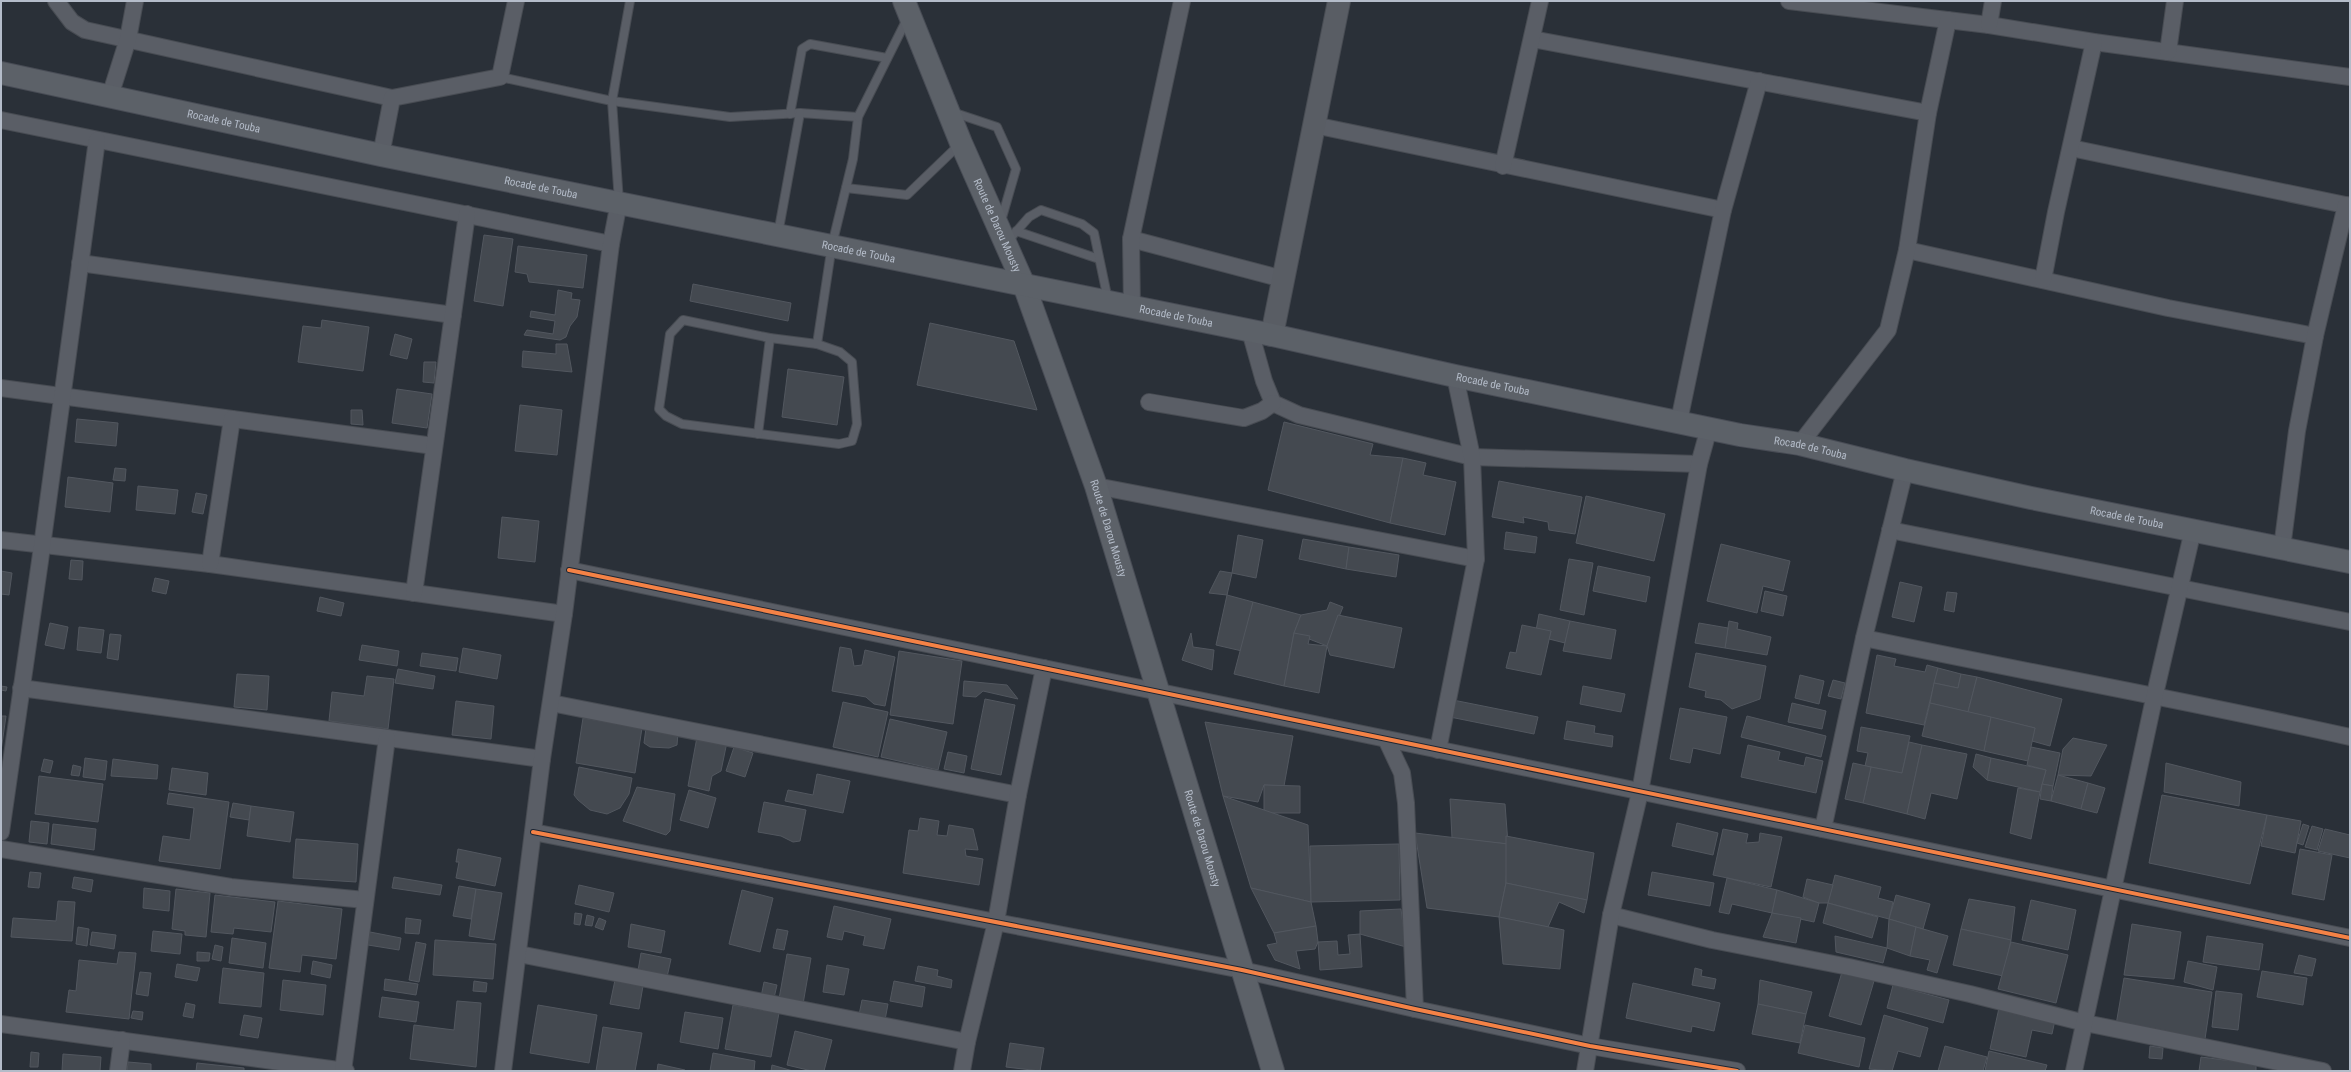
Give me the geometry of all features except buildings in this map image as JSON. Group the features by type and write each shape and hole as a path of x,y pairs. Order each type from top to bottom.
{"main road":[{"name":"Route de Darou Mousty","path":"906,8 961,143 1007,234 1096,486 1160,692 1273,1071"},
{"name":"Rocade de Touba","path":"1,73 382,155 832,245 1109,304 1272,335 1455,376 1679,421 1740,435 1800,444 1905,470 2350,562"}],"street":[{"path":"56,1 72,22 85,30 392,98 500,77 516,1"},
{"path":"110,96 128,40 135,1"},
{"path":"1132,308 1131,239 1182,1"},
{"path":"1272,335 1339,1"},
{"path":"1503,166 1540,1"},
{"path":"1789,1 1990,24 2094,42 2350,77"},
{"path":"1990,24 1993,1"},
{"path":"2168,52 2174,1"},
{"path":"1800,444 1888,330 1907,250 1928,114 1948,20"},
{"path":"1532,39 1928,114"},
{"path":"2043,280 2094,42"},
{"path":"1679,421 1723,210 1759,81"},
{"path":"382,155 392,98"},
{"path":"1,120 611,244"},
{"path":"1314,125 1503,166 1723,210"},
{"path":"1,832 42,545 96,140"},
{"path":"2071,148 2348,206 2315,336 2297,431 2282,548"},
{"path":"503,1071 519,954 542,759 564,614 611,244 619,202"},
{"path":"414,592 468,214"},
{"path":"1131,239 1283,279"},
{"path":"1907,250 2168,308 2315,336"},
{"path":"80,263 453,315"},
{"path":"1250,331 1264,381 1273,403 1299,415 1472,457 1699,464"},
{"path":"1438,750 1476,559 1472,457 1455,376"},
{"path":"1,388 434,446"},
{"path":"1150,402 1244,418 1262,411 1273,403"},
{"path":"210,564 232,419"},
{"path":"1585,1071 1611,915 1640,792 1699,464 1710,428"},
{"path":"1823,829 1864,638 1905,470"},
{"path":"1096,486 1476,559"},
{"path":"1890,530 2179,586 2350,622"},
{"path":"2074,1071 2155,694 2193,530"},
{"path":"1,540 210,564 564,614"},
{"path":"569,570 2350,938"},
{"path":"1864,638 2025,672 2155,694 2350,737"},
{"path":"962,1071 967,1042 996,922 1018,795 1044,668"},
{"path":"21,688 542,759"},
{"path":"551,703 1018,795"},
{"path":"343,1071 387,738"},
{"path":"1386,739 1402,773 1406,803 1415,1009"},
{"path":"533,832 1242,970 1590,1046 1737,1071"},
{"path":"1,849 231,887 365,900"},
{"path":"1611,915 1712,940 1849,967 1970,994 2085,1023 2323,1071"},
{"path":"519,954 967,1042"},
{"path":"1,1024 346,1071"},
{"path":"118,1071 122,1040"}],"lane":[{"path":"619,202 612,101 630,1"},
{"path":"817,344 832,245 853,159 858,116 887,58 906,8"},
{"path":"790,114 802,49 810,44 887,58"},
{"path":"500,77 612,101 730,118 800,113 858,116"},
{"path":"948,111 997,127 1016,169 1007,234"},
{"path":"778,234 800,113"},
{"path":"846,188 907,195 961,143"},
{"path":"1007,234 1029,217 1041,210 1082,224 1094,234 1109,304"},
{"path":"1007,234 1099,259"},
{"path":"683,320 770,338 817,344 840,352 852,362 857,424 852,441 839,444 682,424 666,416 659,409 670,334 683,320"},
{"path":"758,434 770,338"}],"cycle path":[{"path":"569,570 2350,938"},
{"path":"533,832 1242,970 1590,1046 1737,1071"}]}
